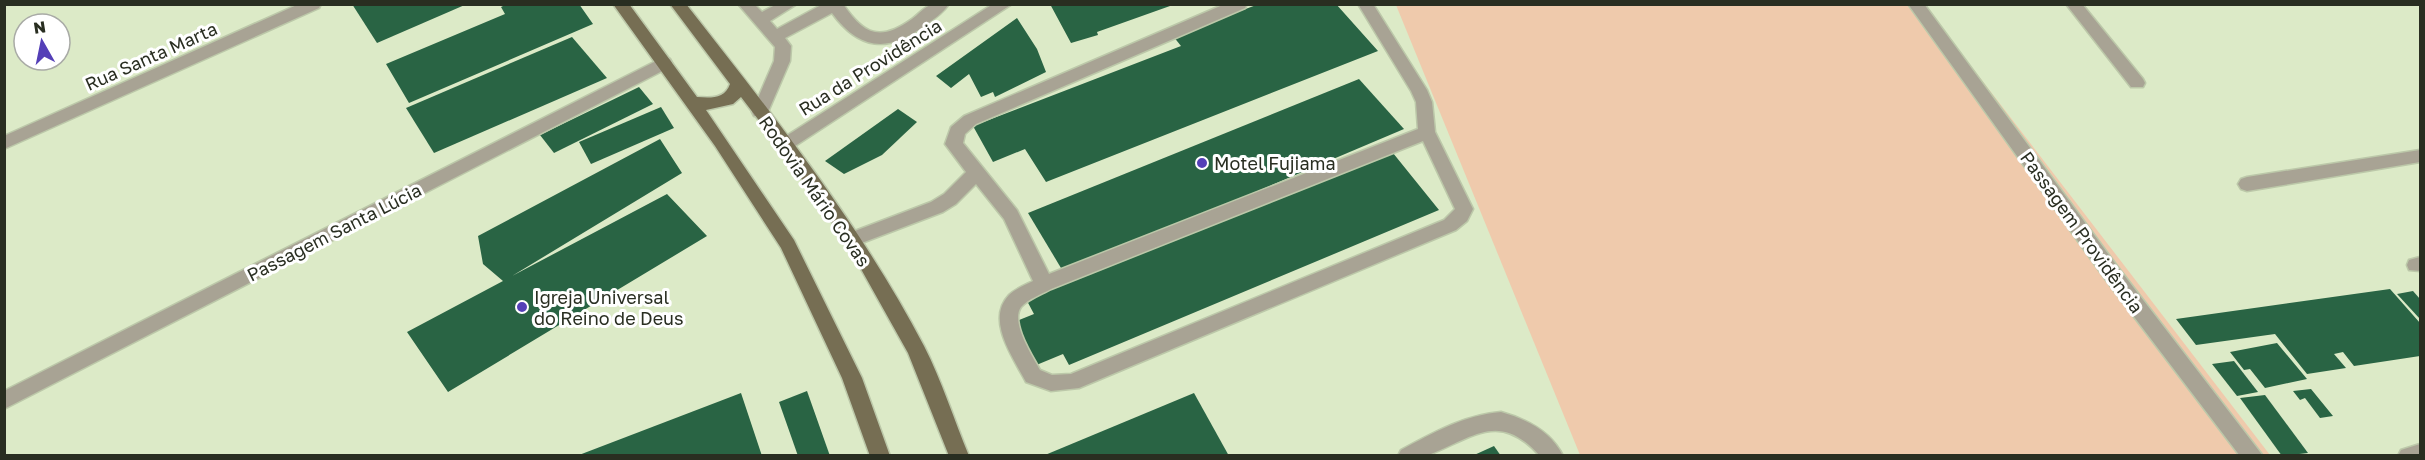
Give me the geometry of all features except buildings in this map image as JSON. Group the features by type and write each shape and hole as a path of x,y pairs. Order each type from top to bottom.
{"main road":[{"path":"620,4 721,142 788,245 852,378 880,456"},
{"name":"Rodovia Mário Covas","path":"677,4 786,144 853,239 917,351 959,456"},
{"path":"693,103 715,104 728,100 737,91 738,85"}],"street":[{"name":"Rua Santa Marta","path":"4,143 314,4"},
{"path":"746,4 783,46 782,61 760,112"},
{"path":"760,20 790,4"},
{"path":"775,37 834,5 862,34 874,39 889,38 905,31 942,4"},
{"name":"Rua da Providência","path":"786,144 1005,4"},
{"path":"1044,284 1011,215 954,144 957,131 970,120 1240,4"},
{"path":"1365,4 1419,90 1424,102 1427,132 1464,209 1461,216 1449,225 1072,382 1051,383 1033,376 1009,326 1009,316 1014,302 1044,284 1427,132"},
{"name":"Passagem Providência","path":"1915,4 2110,271 2215,410 2253,456"},
{"path":"2073,4 2137,83"},
{"name":"Passagem Santa Lúcia","path":"4,401 663,63"},
{"path":"2247,184 2421,156"},
{"path":"853,239 937,207 950,199 976,173"},
{"path":"1408,456 1479,422 1510,420 1544,443 1553,456"},
{"path":"2408,456 2421,453"}],"shaded area":[{"path":"1396,5 1924,5 2270,455 1580,455"}],"place":[{"name":"Motel Fujiama","path":"1202,163"},
{"name":"Igreja Universal do Reino de Deus","path":"522,307"}]}
